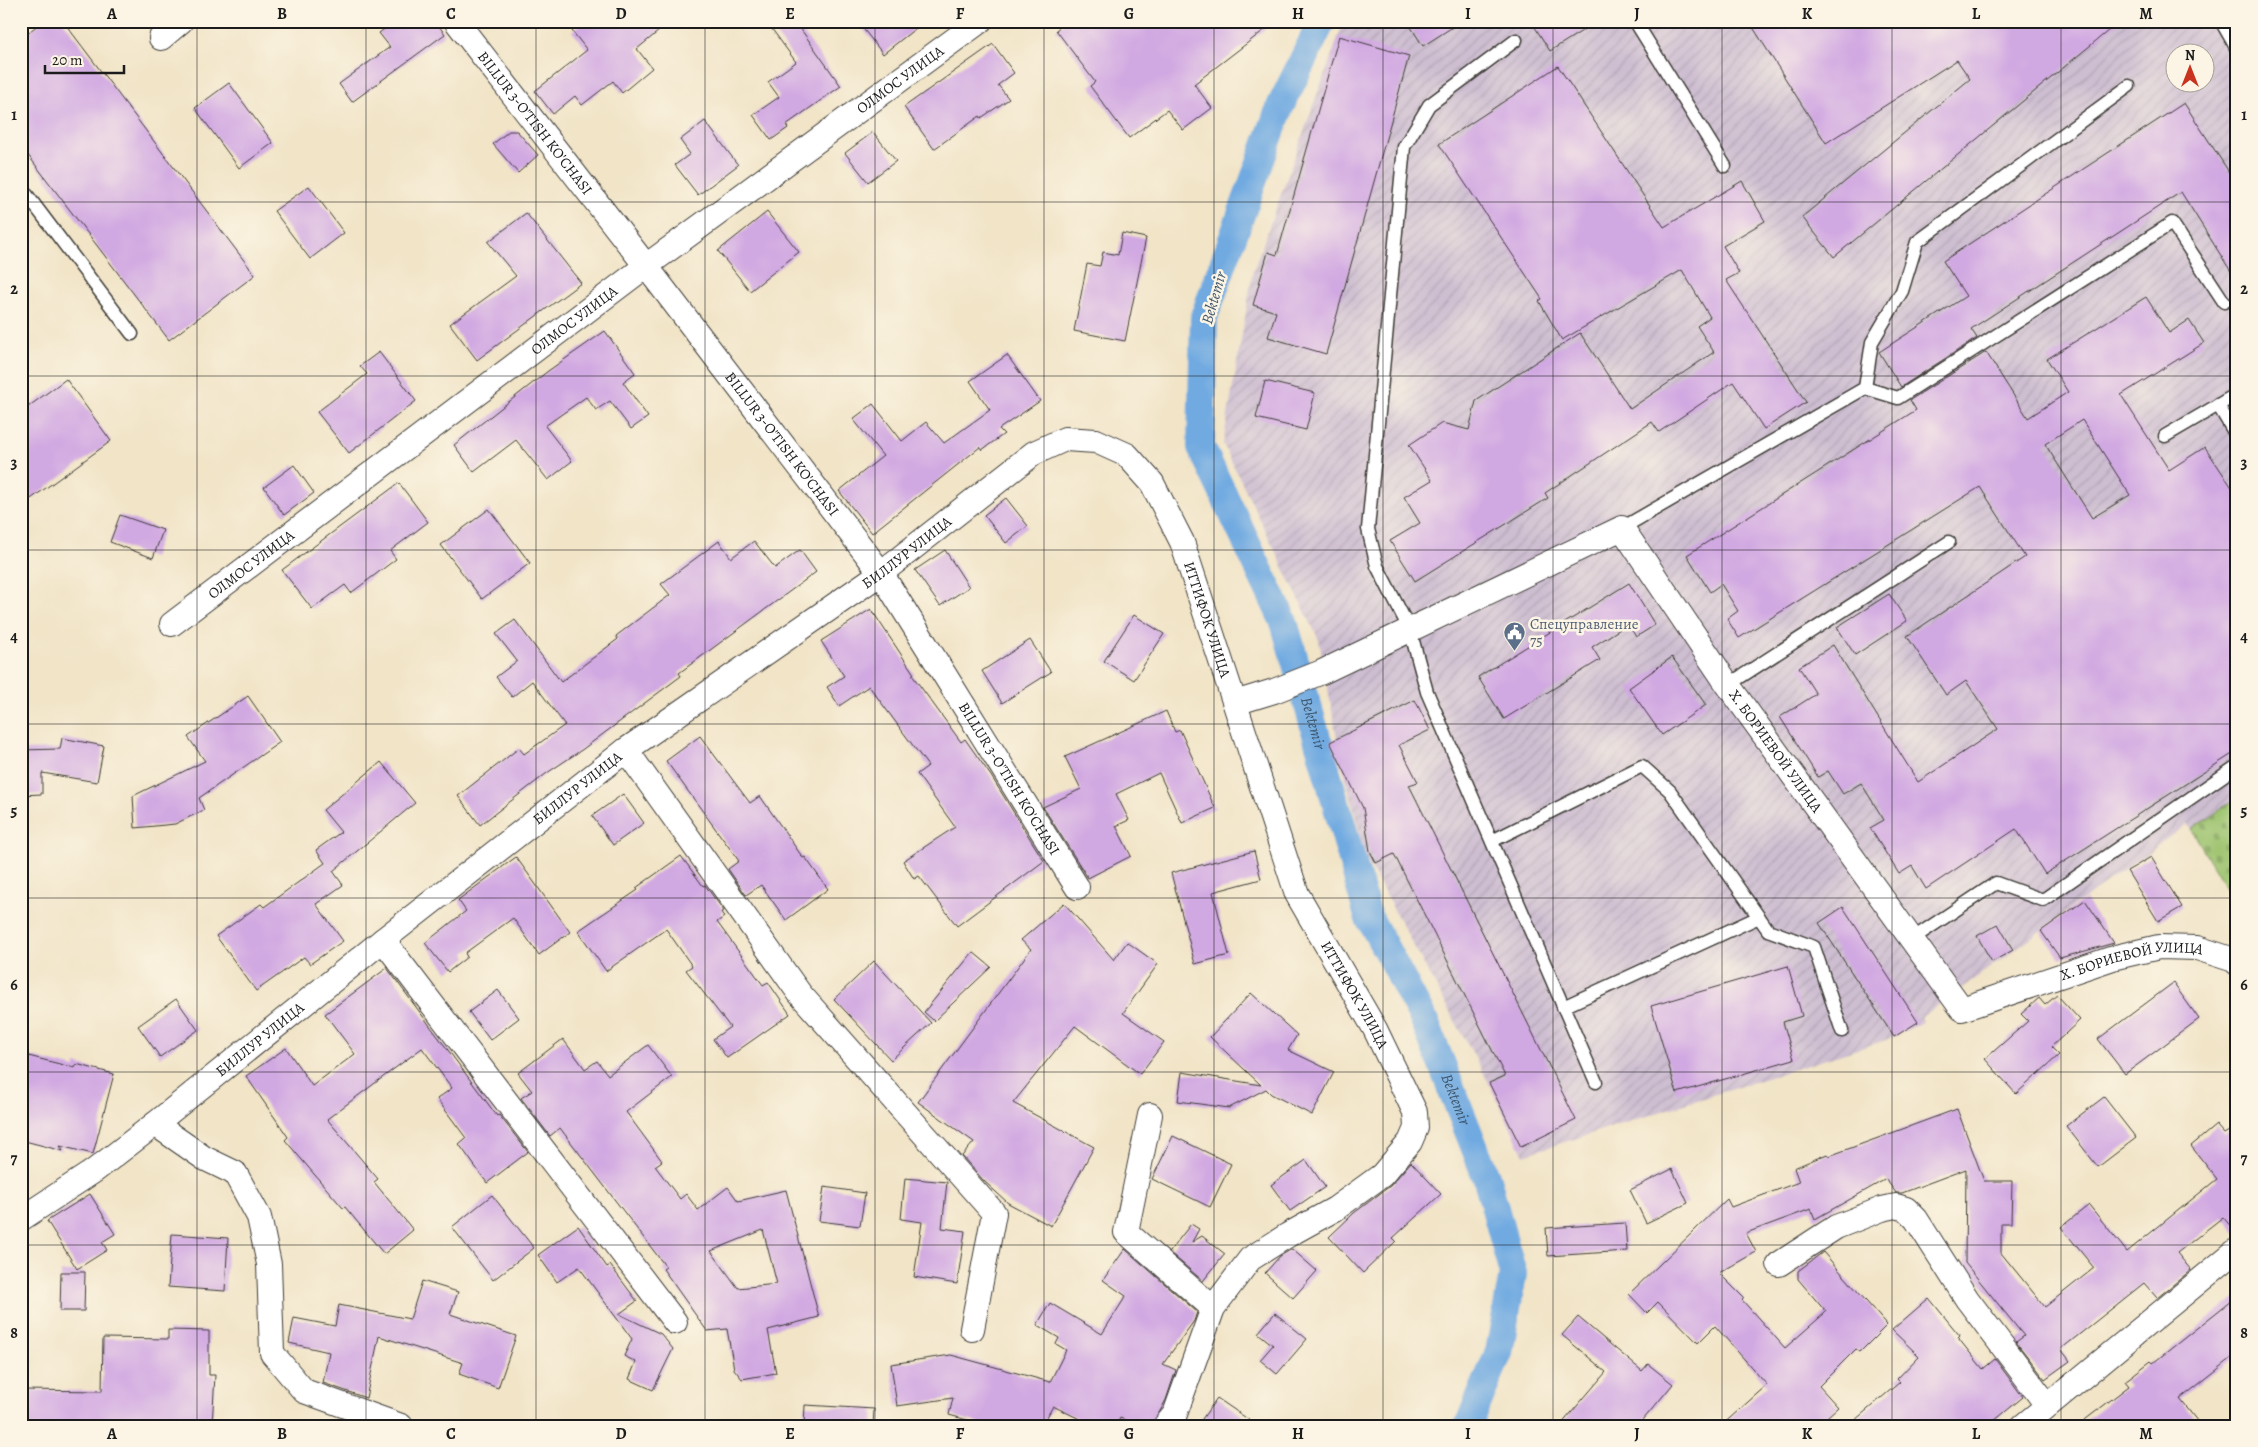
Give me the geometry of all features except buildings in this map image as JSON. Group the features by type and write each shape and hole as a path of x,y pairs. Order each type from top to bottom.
{"street":[{"path":"161,38 181,21"},
{"name":"BILLUR 3-O'TISH KO'CHASI","path":"456,21 881,573 1077,887"},
{"name":"ОЛМОС УЛИЦА","path":"172,624 646,266 980,21"},
{"name":"БИЛЛУР УЛИЦА","path":"21,1219 94,1171 155,1124 383,940 626,750 881,573 1034,453 1065,439 1096,441 1127,456 1152,483"},
{"name":"ИТТИФОК УЛИЦА","path":"1152,483 1182,542 1297,894 1374,1029 1415,1112 1416,1128 1410,1142 1382,1175 1336,1209 1250,1258 1213,1308 1175,1414 1165,1426"},
{"path":"1235,702 1274,691 1322,672 1622,528"},
{"name":"Х. БОРИЕВОЙ УЛИЦА","path":"1622,528 1728,685 1962,1009 2116,957 2159,947 2198,948 2234,960 2237,963"},
{"path":"626,750 800,994 994,1213 972,1329"},
{"path":"383,940 675,1322"},
{"path":"1150,1115 1126,1232 1213,1308"},
{"path":"155,1124 204,1158 235,1173 259,1217 269,1264 272,1353 304,1392 401,1426"},
{"path":"1779,1264 1836,1227 1882,1209 1896,1206 1906,1209 1916,1219 1967,1299 2047,1405"},
{"path":"2023,1426 2237,1250"}],"lane":[{"path":"1634,21 1725,166"},
{"path":"2221,21 2237,49"},
{"path":"1516,40 1429,105 1404,147 1368,529 1376,566 1410,630 1427,692 1596,1082"},
{"path":"1865,388 1872,342 1902,291 1917,242 2129,86"},
{"path":"21,186 132,334"},
{"path":"1622,528 1865,388 1898,398 2172,223 2224,302"},
{"path":"2165,436 2237,394"},
{"path":"2218,405 2237,437"},
{"path":"1728,685 1949,542"},
{"path":"1492,841 1642,766 1670,791 1768,930 1814,947 1842,1031"},
{"path":"1912,940 1996,883 2043,900 2237,766"},
{"path":"1563,1007 1759,917"}],"shaded area":[{"path":"1344,21 2237,21 2237,797 2192,830 2187,824 1922,1017 1923,1022 1886,1040 1524,1155 1489,1083 1366,859 1339,749 1319,640 1223,444 1253,271"}],"green space":[{"path":"2237,797 2237,907 2192,830"}],"waterway":[{"name":"Bektemir","path":"1322,21 1280,107 1204,317 1201,447 1284,622 1368,916 1425,1022 1487,1179 1513,1274 1499,1352 1468,1426"}],"place":[{"name":"Спецуправление 75","path":"1514,652"}]}
